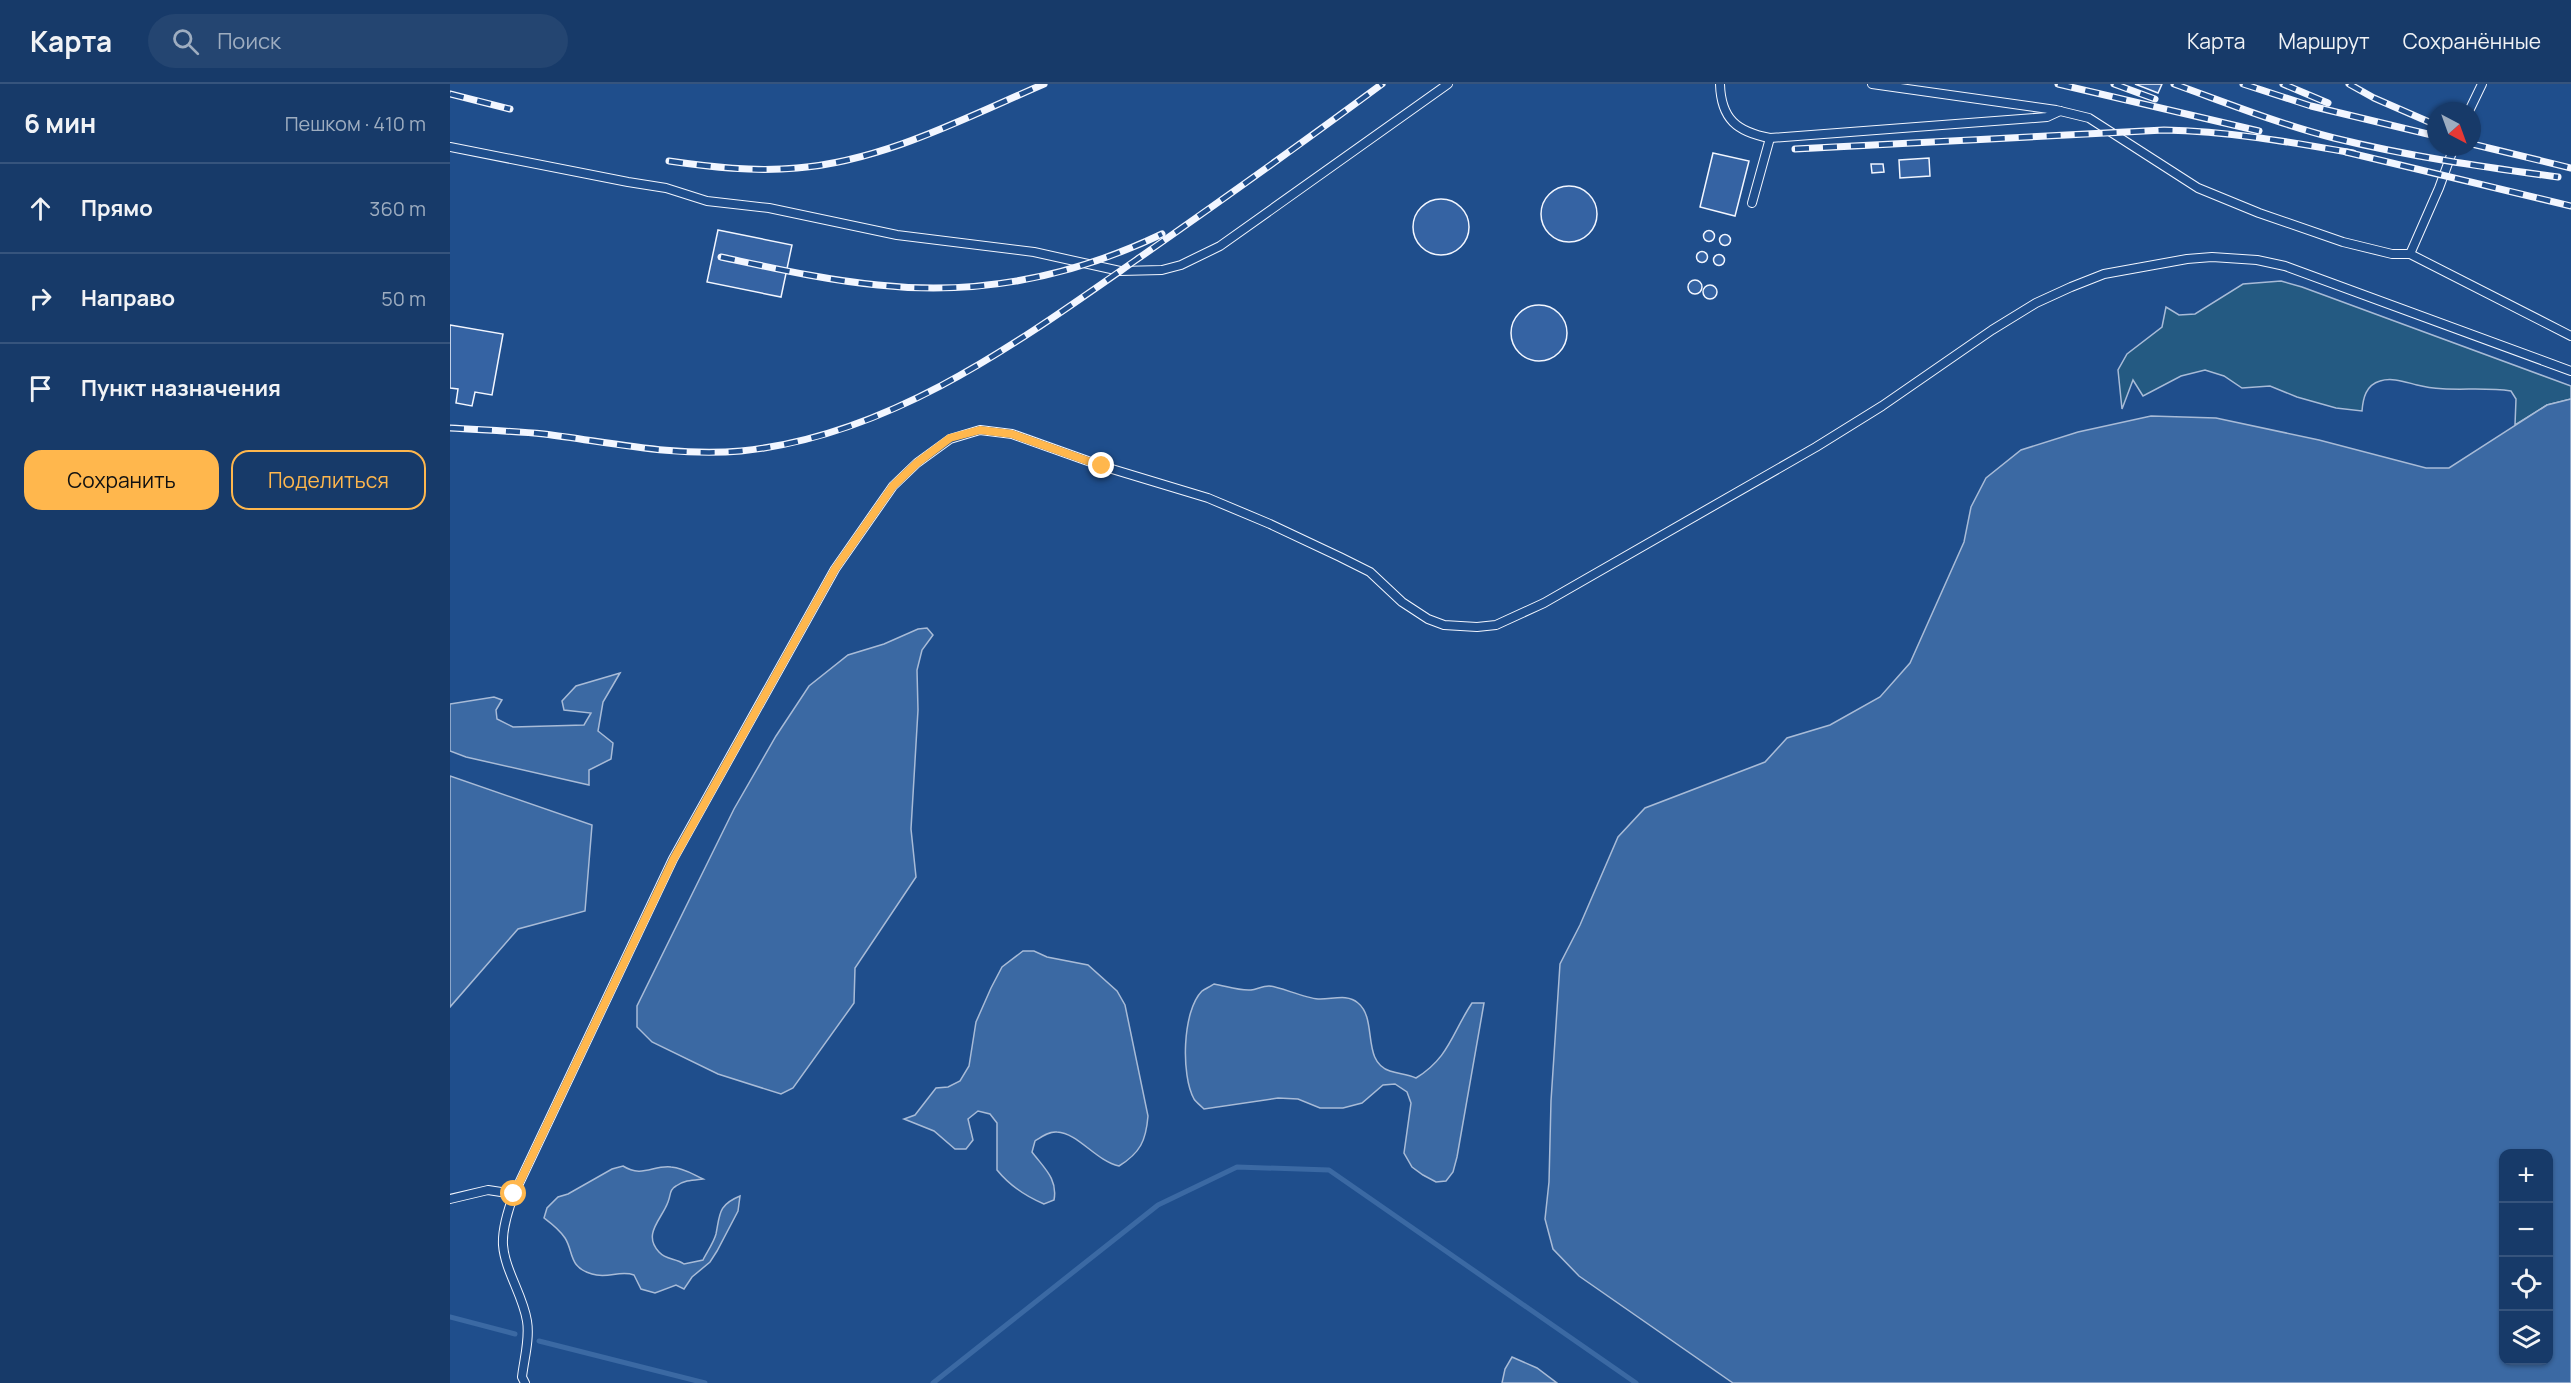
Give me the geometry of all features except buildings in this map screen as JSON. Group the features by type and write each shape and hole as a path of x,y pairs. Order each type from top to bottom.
{"lane":[{"path":"450,147 647,184 707,201 769,208 897,235 1034,252 1104,268 1143,272 1181,265 1220,246 1448,84"},
{"path":"1720,84 1722,108 1729,119 1748,133 1770,138 2047,117 2060,111"},
{"path":"1872,84 2060,111 2099,123 2198,188 2259,213 2343,242 2392,254 2410,254 2571,336"},
{"path":"2473,102 2482,84"},
{"path":"1752,203 1770,138"},
{"path":"2410,254 2451,156"},
{"path":"525,1383 522,1377 528,1332 527,1320 524,1303 511,1274 503,1244 508,1211 514,1194 673,860 829,578 893,486 917,463 950,438 980,430 1012,434 1102,466 1208,498 1270,524 1360,567 1386,585 1402,602 1428,619 1444,625 1477,627 1510,620 1544,603 1815,447 1882,406 1966,346 2036,303 2104,274 2187,259 2212,257 2257,260 2285,266 2571,371"},
{"path":"450,1198 488,1190 514,1194"}],"shaded area":[{"path":"2281,281 2571,386 2571,399 2547,405 2515,425 2516,399 2511,391 2440,389 2398,380 2385,380 2375,383 2368,389 2362,411 2336,408 2297,397 2270,386 2242,388 2224,376 2205,370 2181,376 2143,396 2133,380 2122,409 2118,370 2127,354 2162,327 2166,307 2179,315 2195,314 2243,284"},
{"path":"2571,399 2571,1383 1733,1383 1579,1276 1553,1249 1545,1219 1549,1182 1551,1101 1560,964 1580,925 1618,837 1645,808 1765,762 1787,738 1830,725 1880,697 1910,663 1964,542 1971,507 1986,478 2021,450 2078,432 2151,416 2216,418 2319,440 2426,468 2449,468 2547,405"},
{"path":"927,628 933,635 922,650 917,670 918,710 911,829 916,877 855,968 854,1003 793,1088 781,1094 718,1074 652,1042 637,1027 637,1006 734,809 776,736 809,686 848,655 884,644 918,629"},
{"path":"620,673 603,702 598,731 613,743 611,759 589,770 589,785 466,757 450,751 450,704 494,697 502,700 496,710 497,719 513,727 584,725 591,713 564,710 562,701 576,686"},
{"path":"450,776 592,825 585,911 518,929 450,1007"},
{"path":"1023,951 1034,951 1047,957 1088,965 1117,991 1125,1005 1148,1116 1146,1133 1141,1146 1119,1166 1103,1159 1065,1134 1051,1132 1035,1141 1032,1152 1049,1174 1055,1193 1054,1200 1044,1204 1018,1190 997,1170 997,1123 990,1114 978,1111 968,1119 973,1140 966,1149 955,1149 934,1131 904,1119 915,1115 936,1088 948,1087 960,1081 969,1066 976,1022 991,988 1002,967"},
{"path":"1214,984 1246,990 1269,986 1312,998 1354,1000 1364,1010 1372,1050 1381,1066 1390,1071 1416,1078 1436,1062 1443,1053 1472,1003 1484,1003 1457,1157 1453,1172 1446,1181 1436,1182 1423,1175 1412,1167 1404,1153 1411,1103 1407,1092 1395,1084 1383,1085 1362,1103 1343,1108 1320,1108 1298,1099 1278,1098 1204,1109 1194,1099 1187,1075 1187,1028 1195,1000 1202,991"},
{"path":"623,1166 636,1171 665,1167 676,1168 703,1179 682,1183 672,1189 653,1233 652,1239 659,1252 684,1264 703,1260 715,1237 721,1211 733,1199 740,1196 738,1211 717,1251 710,1262 692,1277 684,1289 676,1285 655,1293 641,1289 634,1275 624,1273 598,1275 584,1271 575,1263 563,1235 544,1218 547,1208 558,1197 568,1194 612,1169"},
{"path":"1512,1357 1537,1368 1557,1383 1502,1383 1505,1369"}],"waterway":[{"path":"933,1383 1158,1205 1237,1167 1329,1170 1636,1383"},
{"path":"450,1317 515,1334"},
{"path":"539,1341 705,1383"}],"railway":[{"path":"669,161 749,169 797,168 829,164 861,157 923,136 1044,84"},
{"path":"450,428 544,434 642,448 716,452 741,451 796,442 849,426 900,406 950,381 1045,323 1229,195 1382,84"},
{"path":"2058,84 2259,131"},
{"path":"2114,84 2155,99"},
{"path":"2174,84 2273,120 2334,138 2417,156 2558,177"},
{"path":"2243,84 2311,106 2427,134"},
{"path":"2283,84 2328,103"},
{"path":"2349,84 2374,98 2427,121"},
{"path":"450,94 510,109"},
{"path":"1795,149 2164,130 2235,135 2353,153"},
{"path":"2481,146 2571,168"},
{"path":"2346,152 2571,206"},
{"path":"721,257 858,283 915,288 951,288 1023,280 1059,272 1094,262 1162,234"}],"route":[{"path":"514,1194 673,860 763,694 835,569 893,486 917,463 950,438 980,430 1012,434 1102,466"}]}
